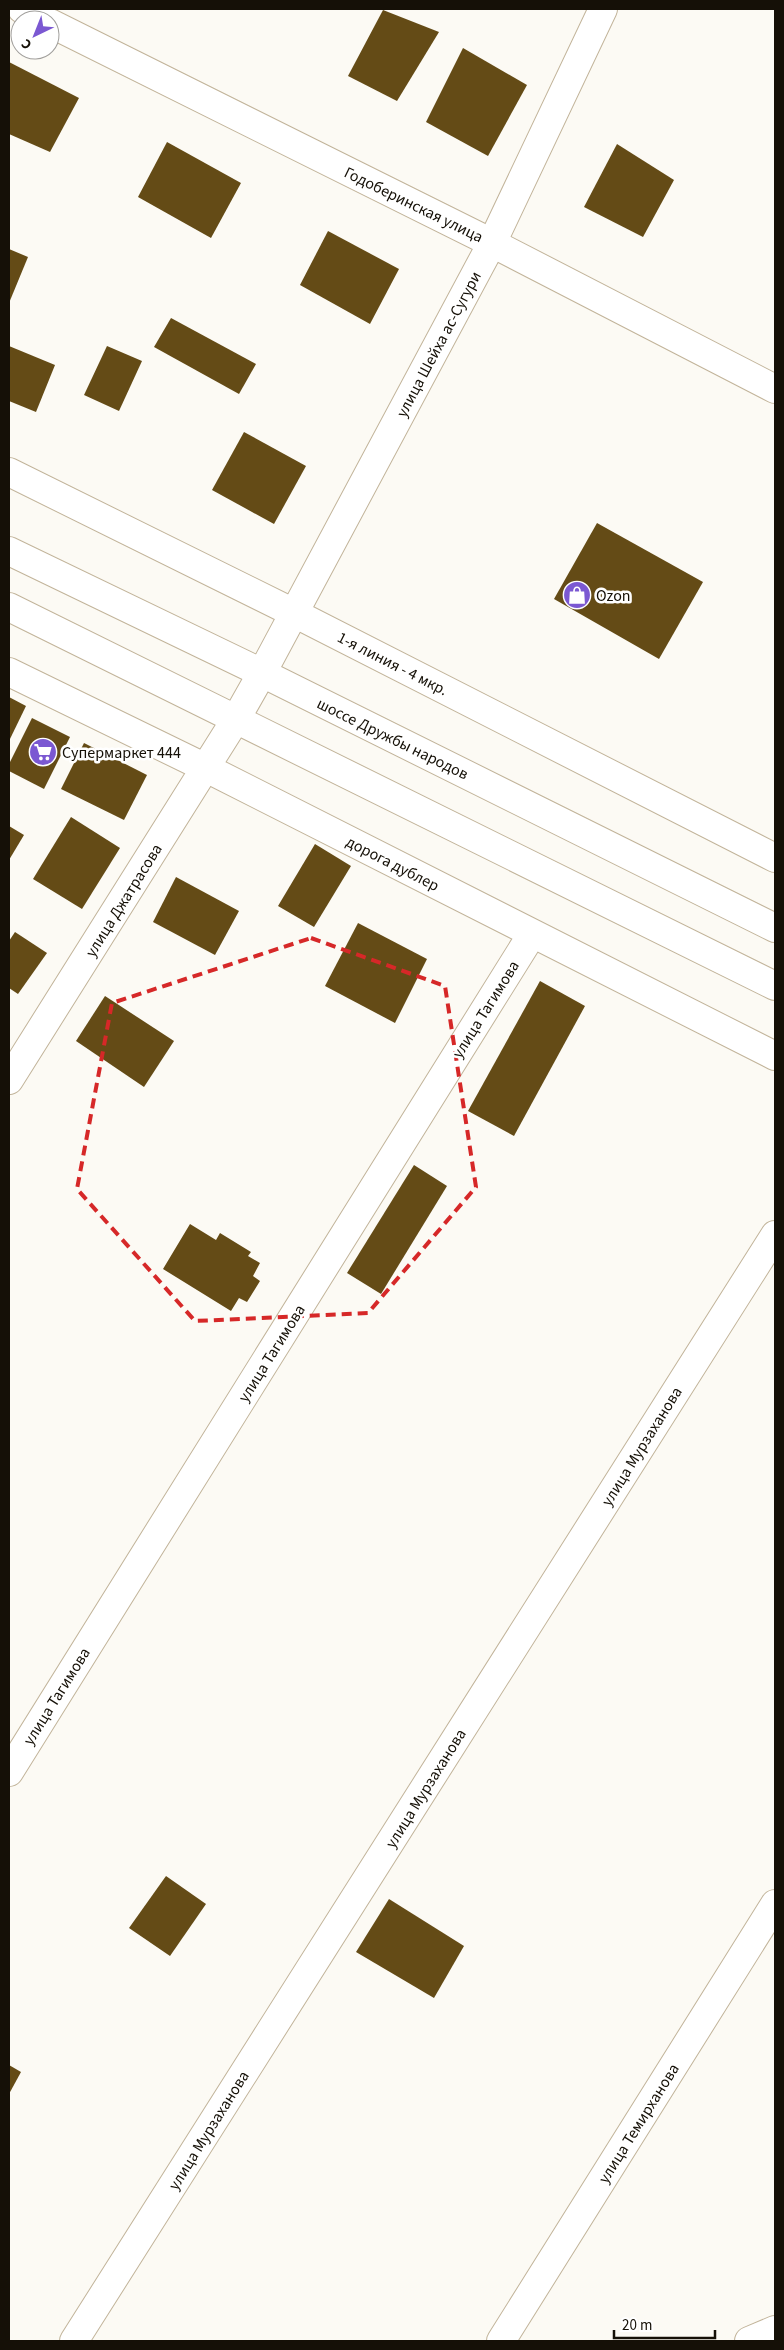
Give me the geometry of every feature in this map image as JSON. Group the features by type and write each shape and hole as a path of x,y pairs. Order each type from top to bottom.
{"street":[{"name":"улица Шейха ас-Сугури","path":"236,719 492,243 603,9"},
{"name":"Годоберинская улица","path":"60,28 492,243 775,388"},
{"name":"1-я линия - 4 мкр.","path":"9,472 294,613 775,858"},
{"name":"шоссе Дружбы народов","path":"9,551 262,673 775,928"},
{"path":"9,607 775,986"},
{"name":"дорога дублер","path":"9,672 206,768 775,1056"},
{"name":"улица Джатрасова","path":"9,1080 236,719"},
{"name":"улица Тагимова","path":"9,1772 532,934"},
{"name":"улица Мурзаханова","path":"74,2341 775,1235"},
{"name":"улица Темирханова","path":"501,2341 775,1904"},
{"path":"749,2341 775,2330"}],"highlighted area":[{"path":"311,938 445,986 476,1187 368,1313 195,1321 77,1189 112,1003"}],"building":[{"path":"383,10 439,32 397,101 348,76"},
{"path":"463,48 527,85 488,156 426,122"},
{"path":"9,62 79,98 50,152 9,134"},
{"path":"167,142 241,183 211,238 138,197"},
{"path":"617,144 674,180 643,237 584,207"},
{"path":"328,231 399,269 370,324 300,285"},
{"path":"9,249 28,257 9,303"},
{"path":"171,318 256,364 239,394 154,347"},
{"path":"9,346 55,365 36,412 9,401"},
{"path":"107,346 142,361 119,411 84,395"},
{"path":"244,432 306,466 274,524 212,490"},
{"path":"597,523 703,582 659,659 554,599"},
{"path":"9,697 26,706 9,741"},
{"path":"32,718 70,737 44,789 9,771 9,764"},
{"path":"84,743 147,775 124,820 61,789"},
{"path":"71,817 120,848 82,909 33,879"},
{"path":"9,826 24,835 9,860"},
{"path":"315,844 351,866 314,927 278,906"},
{"path":"176,877 239,911 215,955 153,922"},
{"path":"358,923 427,959 395,1023 325,986"},
{"path":"15,932 47,953 18,994 9,988 9,941"},
{"path":"540,981 585,1006 514,1136 468,1111"},
{"path":"105,996 174,1041 144,1087 76,1041"},
{"path":"414,1165 447,1186 381,1294 347,1273"},
{"path":"190,1224 216,1240 220,1233 251,1252 248,1256 260,1263 253,1276 260,1281 247,1302 239,1298 231,1311 163,1269"},
{"path":"166,1876 206,1904 170,1956 129,1928"},
{"path":"389,1899 464,1946 434,1998 356,1952"},
{"path":"9,2065 21,2072 9,2094"}],"place":[{"name":"Ozon","path":"577,595"},
{"name":"Супермаркет 444","path":"43,752"}]}
